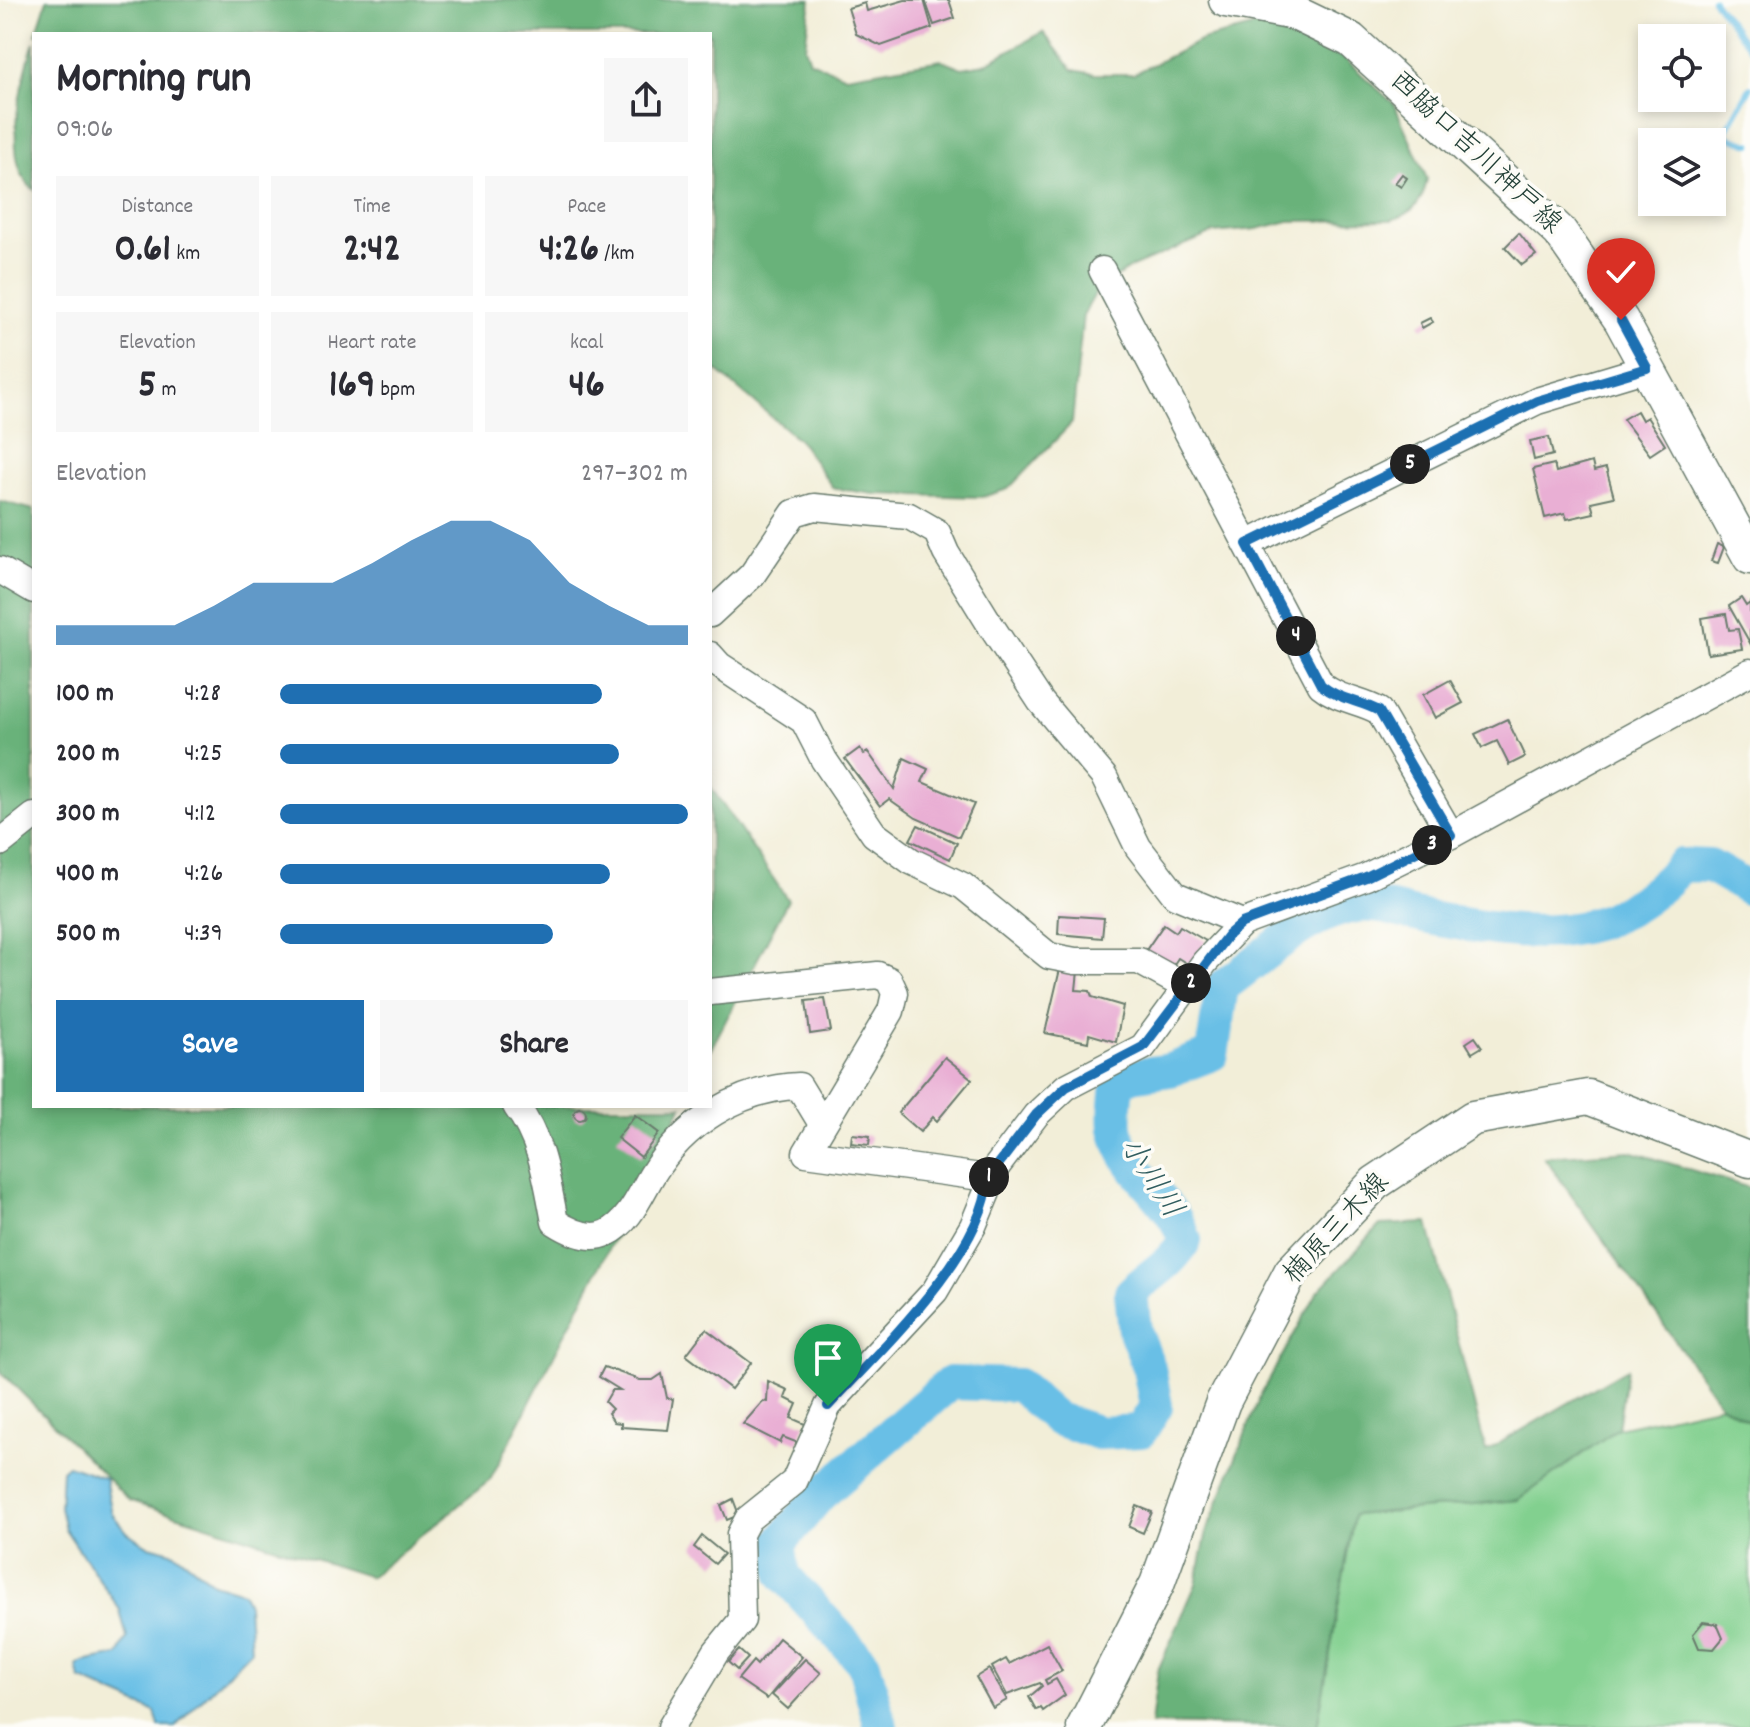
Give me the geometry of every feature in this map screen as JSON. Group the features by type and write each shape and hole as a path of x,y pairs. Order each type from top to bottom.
{"main road":[{"name":"西脇口吉川神戸線","path":"1226,0 1295,13 1351,40 1560,232 1621,320 1750,557"},
{"name":"楠原三木線","path":"1084,1727 1157,1584 1223,1402 1291,1272 1375,1183 1473,1118 1588,1097 1750,1160"}],"street":[{"path":"1102,270 1321,685 1337,698 1364,703 1379,711 1451,835"},
{"path":"1247,544 1537,401 1647,368"},
{"path":"712,612 752,575 794,513 814,507 909,516 937,532 946,553 991,626 1041,702 1104,777 1138,847 1175,895 1242,923"},
{"path":"0,570 32,589"},
{"path":"712,657 719,665 804,721 824,760 874,834 911,861 963,886 1049,956 1075,961 1139,961 1188,988"},
{"path":"671,1727 716,1652 742,1620 740,1534 748,1519 794,1482 828,1406 935,1291 973,1226 987,1192 988,1178 1036,1115 1066,1087 1143,1047 1205,962 1242,923 1366,877 1451,835 1750,672"},
{"path":"0,843 32,818"},
{"path":"712,992 878,975 889,980 895,993 891,1011 806,1153 988,1178"},
{"path":"518,1108 530,1125 543,1161 555,1222 574,1233 605,1235 623,1223 657,1167 692,1127 732,1102 774,1087 799,1086 822,1124"}],"green space":[{"path":"47,0 811,0 805,47 810,61 846,76 942,60 962,68 985,64 1043,32 1073,70 1095,74 1134,74 1202,40 1260,25 1276,26 1306,36 1346,60 1394,104 1427,179 1416,206 1391,220 1289,221 1257,229 1213,233 1132,267 1098,289 1083,315 1072,423 1008,489 982,497 874,494 833,488 799,440 712,367 712,32 37,32"},
{"path":"32,49 32,188 24,178 18,161 16,142 16,121"},
{"path":"0,501 32,509 32,1108 681,1108 490,1480 370,1577 129,1500 0,1371"},
{"path":"712,789 788,900 712,1047"},
{"path":"1630,1151 1750,1188 1750,1421 1721,1405 1544,1157"},
{"path":"1428,1223 1486,1451 1627,1369 1618,1428 1518,1500 1354,1515 1317,1727 1151,1724 1158,1670 1196,1584 1207,1531 1261,1394 1317,1293 1380,1225"},
{"path":"1721,1405 1750,1421 1750,1727 1317,1727 1354,1515 1518,1500 1618,1428"}],"water":[{"path":"68,1465 105,1478 112,1514 127,1532 146,1545 175,1553 213,1583 243,1592 248,1605 251,1650 175,1727 159,1727 155,1712 80,1679 77,1666 118,1655 127,1638 120,1610 65,1529 60,1508 62,1470"}],"building":[{"path":"905,0 924,0 932,28 881,46 856,34 848,8 865,3 867,11"},
{"path":"925,0 949,0 955,18 934,25"},
{"path":"1402,174 1407,178 1401,187 1395,183"},
{"path":"1519,233 1536,255 1522,265 1505,247"},
{"path":"1430,318 1433,322 1422,328 1420,323"},
{"path":"1637,411 1642,420 1647,417 1665,445 1650,455 1623,419"},
{"path":"1549,437 1553,455 1534,460 1530,441"},
{"path":"1592,462 1594,471 1606,468 1614,497 1591,502 1594,513 1567,519 1565,513 1545,518 1533,469 1554,464 1556,472"},
{"path":"1717,544 1724,547 1718,563 1711,561"},
{"path":"1741,598 1746,606 1750,603 1750,643 1729,606"},
{"path":"1726,614 1729,630 1738,629 1742,649 1708,654 1702,618"},
{"path":"1450,680 1463,703 1435,718 1423,695"},
{"path":"1507,719 1525,757 1509,765 1497,741 1482,748 1475,734"},
{"path":"860,748 864,754 868,752 894,789 904,758 928,769 922,782 974,804 959,837 916,818 889,799 880,806 845,759"},
{"path":"918,825 957,843 950,859 910,840"},
{"path":"1059,915 1104,918 1102,938 1058,934"},
{"path":"1164,924 1176,932 1180,926 1206,941 1191,966 1178,958 1169,972 1142,956"},
{"path":"1060,969 1078,971 1076,990 1090,991 1092,997 1123,1006 1116,1042 1089,1034 1088,1042 1045,1033"},
{"path":"825,999 831,1031 810,1034 806,1001"},
{"path":"1475,1037 1482,1047 1472,1053 1466,1043"},
{"path":"945,1057 972,1079 937,1121 933,1117 920,1132 898,1113"},
{"path":"580,1108 586,1114 580,1120 574,1114"},
{"path":"635,1115 659,1133 641,1157 617,1138"},
{"path":"852,1134 870,1136 869,1145 851,1143"},
{"path":"706,1329 751,1363 731,1389 686,1355"},
{"path":"604,1367 640,1380 653,1380 662,1374 667,1398 673,1399 668,1430 621,1427 621,1423 614,1422 608,1413 612,1409 605,1402 612,1390 620,1390 599,1377"},
{"path":"768,1381 788,1390 785,1398 797,1404 791,1418 805,1424 798,1443 783,1437 780,1443 743,1424 763,1401 767,1402"},
{"path":"733,1499 739,1515 727,1520 721,1505"},
{"path":"1137,1506 1152,1512 1143,1533 1129,1527"},
{"path":"702,1536 724,1554 715,1564 694,1547"},
{"path":"1703,1622 1717,1624 1723,1638 1714,1649 1699,1648 1693,1634"},
{"path":"779,1638 802,1657 767,1699 738,1679 753,1661 757,1665"},
{"path":"1047,1644 1062,1671 1045,1680 1047,1684 1056,1679 1065,1695 1043,1711 1041,1708 1036,1710 1029,1697 1042,1686 1040,1683 1007,1695 992,1667 1006,1659 1009,1664"},
{"path":"739,1650 748,1658 737,1670 728,1662"},
{"path":"805,1659 821,1673 788,1709 772,1695"},
{"path":"989,1669 1007,1700 993,1708 976,1677"}],"waterway":[{"path":"1713,0 1750,48"},
{"path":"1750,88 1724,135 1750,144"},
{"name":"小川川","path":"881,1727 864,1664 784,1575 779,1544 820,1495 950,1383 1018,1385 1057,1419 1099,1433 1141,1431 1156,1406 1149,1368 1135,1331 1131,1293 1167,1262 1185,1240 1170,1211 1137,1172 1120,1144 1115,1122 1119,1078 1170,1070 1212,1054 1222,987 1302,927 1338,910 1374,906 1466,925 1534,932 1596,924 1625,911 1654,892 1682,865 1710,866 1750,889"}],"route":[{"path":"828,1406 935,1291 973,1226 987,1192 988,1178 1036,1115 1066,1087 1143,1047 1228,935 1242,923 1366,877 1451,835 1379,711 1364,703 1337,698 1321,685 1247,544 1537,401 1647,368 1621,320"}]}
